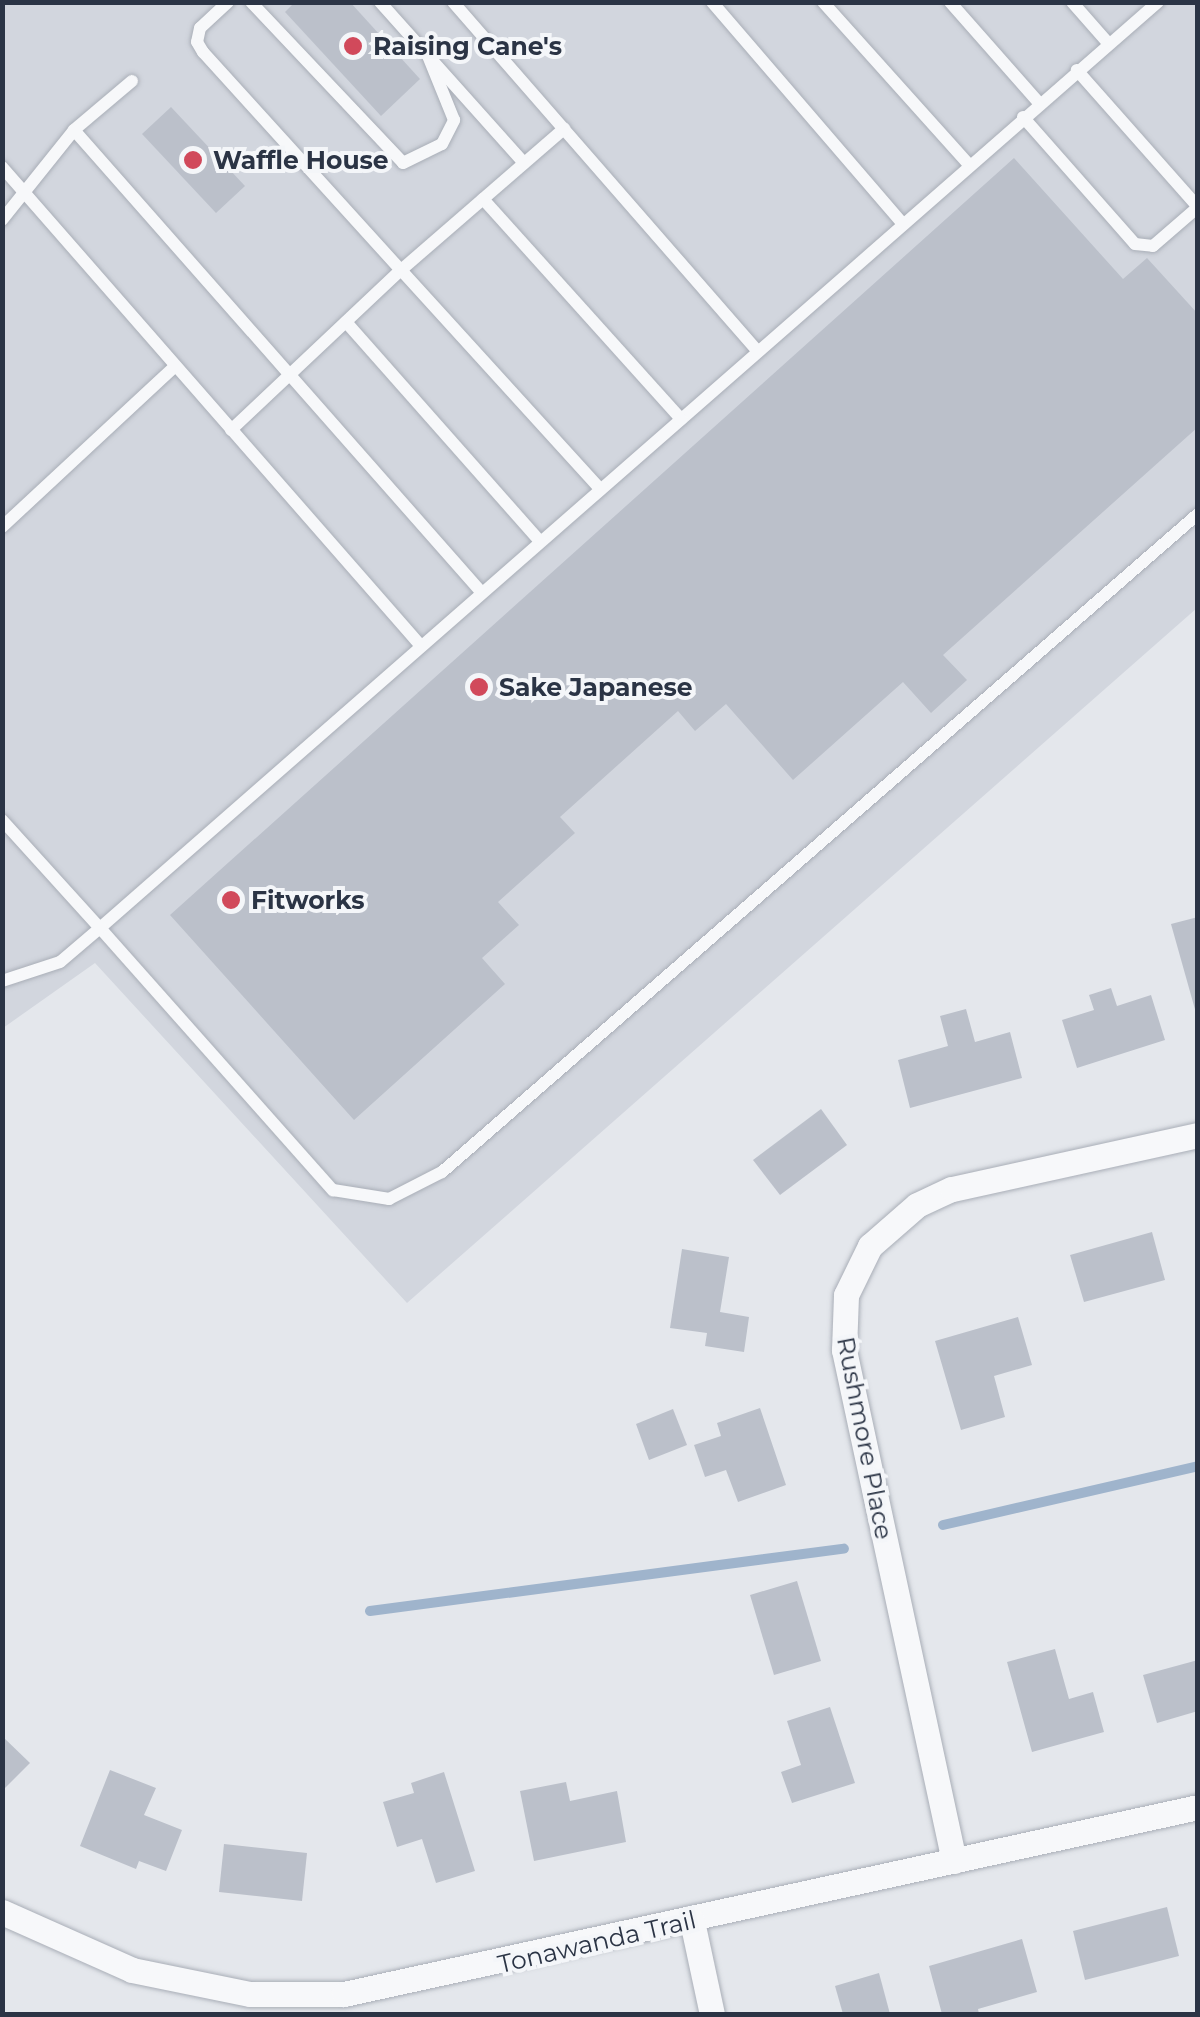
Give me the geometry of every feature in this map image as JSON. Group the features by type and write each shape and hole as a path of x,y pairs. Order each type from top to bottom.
{"street":[{"name":"Rushmore Place","path":"954,1861 844,1350 846,1295 870,1246 917,1204 952,1190 1198,1134"},
{"name":"Tonawanda Trail","path":"2,1912 132,1970 215,1989 293,1996 396,1987 1198,1807"},
{"path":"692,1921 712,2014"}],"lane":[{"path":"228,2 200,28 196,42 203,52 600,490"},
{"path":"251,2 403,162 442,144 454,120 428,56"},
{"path":"380,2 524,163"},
{"path":"452,2 758,350"},
{"path":"712,2 902,224"},
{"path":"823,2 969,165"},
{"path":"950,2 1039,103"},
{"path":"1072,2 1108,43"},
{"path":"2,981 60,962 1158,2"},
{"path":"1023,118 1135,244 1153,246 1198,207 1078,70"},
{"path":"2,220 74,130 132,81"},
{"path":"230,430 401,270 564,129"},
{"path":"74,130 288,378 482,593"},
{"path":"2,167 421,646"},
{"path":"482,199 681,419"},
{"path":"346,322 540,542"},
{"path":"2,527 174,367"},
{"path":"2,820 333,1190 389,1200 442,1172 1198,514"}],"shaded area":[{"path":"3,3 1197,3 1197,608 407,1303 95,963 3,1028"}],"building":[{"name":"Raising Cane's","path":"295,2 350,2 420,79 381,116 285,12"},
{"name":"Waffle House","path":"171,107 245,186 216,213 142,134"},
{"path":"1014,158 1123,279 1147,258 1198,314 1198,427 943,655 967,680 931,713 903,682 793,780 726,704 695,731 678,711 560,817 575,833 498,902 519,925 482,958 505,984 354,1120 170,915"},
{"path":"1198,917 1198,1013 1196,1013 1171,924"},
{"path":"1111,988 1117,1006 1151,995 1165,1040 1077,1068 1062,1020 1094,1010 1089,995"},
{"path":"966,1009 975,1042 1010,1032 1022,1078 910,1108 898,1060 948,1046 940,1016"},
{"path":"821,1109 847,1145 780,1195 753,1160"},
{"path":"1152,1232 1165,1280 1084,1302 1070,1255"},
{"path":"682,1249 729,1257 720,1312 749,1317 744,1352 705,1346 707,1333 670,1328"},
{"path":"1018,1317 1032,1365 994,1376 1005,1417 961,1430 935,1341"},
{"path":"760,1408 786,1485 738,1502 726,1470 705,1477 694,1445 721,1436 717,1423"},
{"path":"673,1409 687,1445 649,1460 636,1424"},
{"path":"797,1581 821,1661 774,1675 750,1595"},
{"path":"1055,1649 1069,1699 1093,1692 1104,1732 1032,1752 1007,1662"},
{"path":"1198,1660 1198,1711 1157,1723 1143,1675"},
{"path":"830,1707 855,1783 792,1803 781,1772 801,1765 787,1721"},
{"path":"2,1736 30,1763 2,1791"},
{"path":"110,1770 156,1788 144,1815 182,1830 166,1871 139,1861 136,1869 80,1846"},
{"path":"444,1772 475,1871 436,1883 422,1839 397,1847 383,1802 414,1793 411,1783"},
{"path":"566,1782 570,1801 617,1791 626,1842 534,1861 520,1791"},
{"path":"224,1844 307,1853 302,1901 219,1892"},
{"path":"1167,1907 1179,1956 1085,1980 1073,1931"},
{"path":"1022,1939 1037,1992 978,2009 979,2014 942,2014 929,1966"},
{"path":"879,1973 890,2014 843,2014 835,1986"}],"waterway":[{"path":"943,1525 1198,1466"},
{"path":"370,1611 844,1549"}],"place":[{"name":"Raising Cane's","path":"353,46"},
{"name":"Waffle House","path":"193,160"},
{"name":"Sake Japanese","path":"479,687"},
{"name":"Fitworks","path":"231,900"}]}
